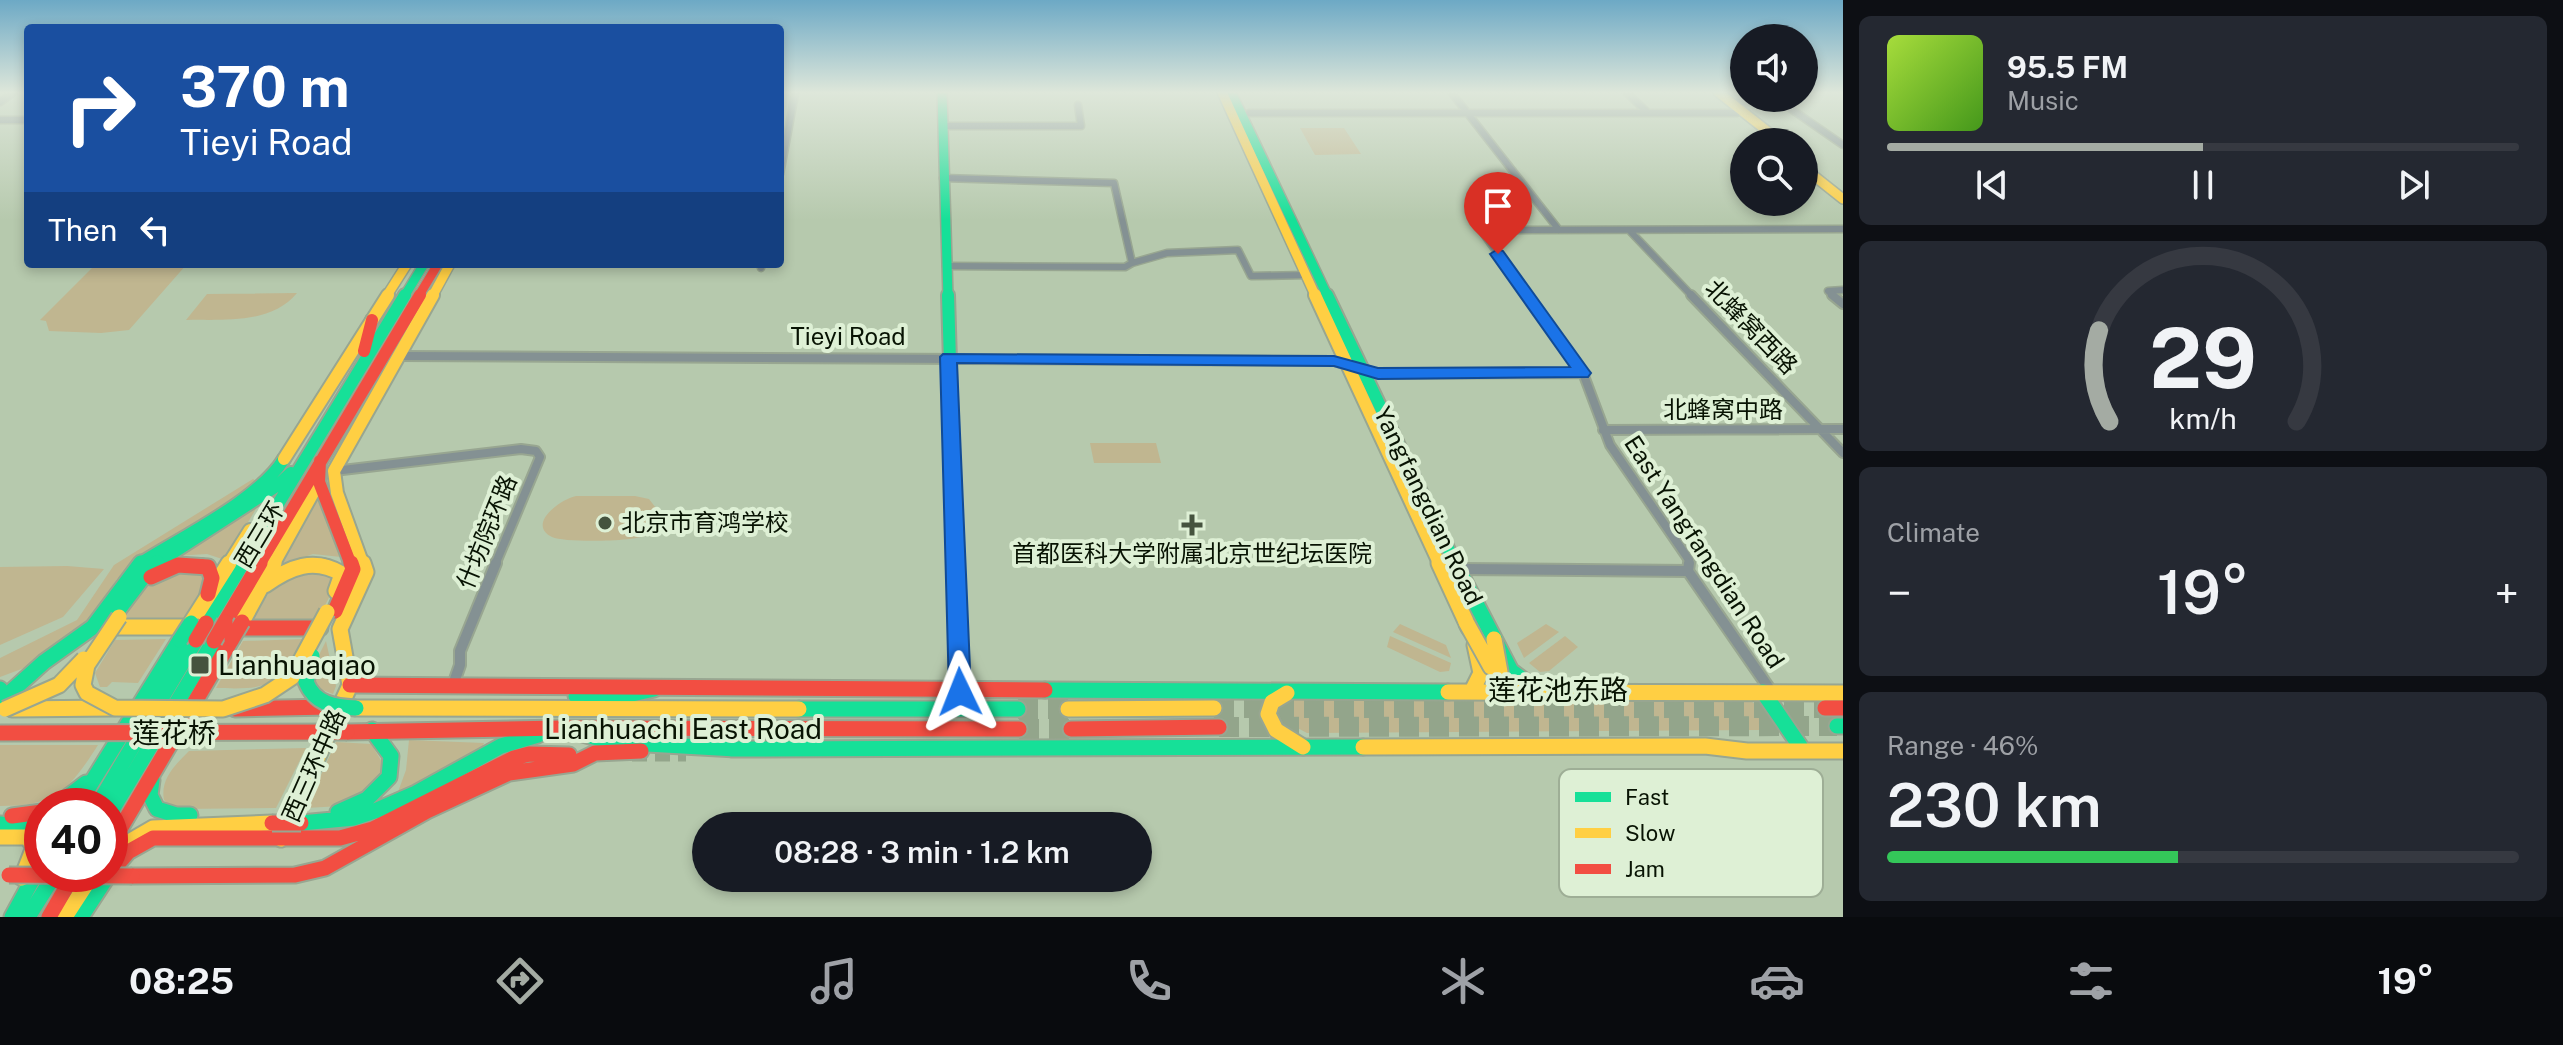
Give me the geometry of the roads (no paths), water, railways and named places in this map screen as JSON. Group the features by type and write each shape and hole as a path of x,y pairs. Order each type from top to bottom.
{"main road":[{"path":"942,135 960,692"},
{"name":"Yangfangdian Road","path":"1242,135 1307,275 1494,639 1511,671 1532,687"},
{"name":"Yangfangdian Road","path":"1250,135 1356,367 1466,622"},
{"path":"1818,172 1843,192"},
{"path":"1818,179 1843,199"},
{"path":"2,702 44,662 93,627 137,566 255,491 276,472 404,268"},
{"name":"西三环","path":"108,788 422,268"},
{"path":"391,338 435,268"},
{"path":"93,627 340,629 366,572 337,493 334,471 448,268"},
{"path":"391,338 442,281"},
{"path":"358,371 372,320"},
{"name":"西三环","path":"125,788 391,338"},
{"path":"223,709 265,695 292,677 353,569 319,482 320,459"},
{"path":"2,702 55,689 73,674 150,568 278,485 304,461"},
{"path":"128,816 242,622 319,482"},
{"path":"89,788 278,485"},
{"path":"260,588 296,565 317,562 333,565 342,574 331,611 305,674 305,685 310,695 330,707"},
{"path":"115,708 87,693 84,677 87,665 115,618 146,581 175,565 192,563 208,567 212,578 207,599"},
{"path":"1466,622 1491,667 1500,672 1494,639"},
{"path":"1466,622 1480,664 1475,687"},
{"name":"西三环中路","path":"128,851 153,838 281,839 350,685 340,629"},
{"path":"0,682 44,662"},
{"path":"350,685 621,685 654,689"},
{"name":"莲花池东路","path":"960,692 1532,687 1843,693"},
{"path":"532,706 571,697 632,694 654,689"},
{"name":"Lianhuachi East Road","path":"654,689 960,692"},
{"path":"1290,691 1272,702 1268,714 1276,730 1305,749 1843,748"},
{"path":"1767,692 1800,746"},
{"path":"2,702 115,708 330,707"},
{"name":"Lianhuachi East Road","path":"330,707 1018,709"},
{"path":"1068,709 1214,708"},
{"path":"1825,708 1843,708"},
{"path":"1071,729 1219,727"},
{"path":"152,775 152,803 176,815 354,818 414,794 501,746 561,728 612,742 736,749"},
{"name":"Lianhuachi East Road","path":"347,732 561,728 1019,729"},
{"path":"302,819 356,806 383,786 393,759 372,730"},
{"name":"莲花桥","path":"0,733 347,732"},
{"path":"1705,746 1747,751 1843,748"},
{"path":"281,839 340,838 373,829 509,773 573,764 595,753 736,749"},
{"name":"Lianhuachi East Road","path":"736,749 1305,749"},
{"path":"4,875 295,875 325,868 428,805 514,758 529,754 569,755"},
{"path":"82,788 106,761"},
{"path":"0,815 24,816"},
{"path":"128,843 153,828 273,818"},
{"path":"0,824 24,824"},
{"path":"0,837 27,837 34,847 3,917"},
{"path":"12,917 25,892"},
{"path":"28,917 44,892"},
{"path":"49,917 64,892"},
{"path":"65,917 81,892"},
{"name":"西三环中路","path":"81,917 98,892"}],"street":[{"path":"1485,135 1559,230 1843,229"},
{"path":"943,178 1114,183 1132,263"},
{"name":"East Yangfangdian Road","path":"1559,230 1481,230 1583,373 1610,445 1689,560 1688,571 1767,692"},
{"name":"北蜂窝西路","path":"1629,230 1843,453"},
{"path":"946,266 1125,267 1167,253 1238,250 1251,276 1307,275"},
{"path":"1843,290 1828,291 1843,304"},
{"name":"Tieyi Road","path":"399,356 1334,361 1378,374 1583,373"},
{"name":"北蜂窝中路","path":"1603,430 1843,429"},
{"name":"什坊院环路","path":"334,471 521,449 536,451 540,457 460,651 460,665 453,685"},
{"path":"1458,569 1688,571"}],"tunnel":[{"path":"1214,708 1825,708"},
{"path":"1018,709 1068,709"},
{"path":"1219,727 1837,726"},
{"path":"1019,729 1071,729"},
{"path":"632,754 686,754"}],"place":[{"name":"北京市育鸿学校","path":"605,523"},
{"name":"首都医科大学附属北京世纪坛医院","path":"1192,525"},
{"name":"Lianhuaqiao","path":"200,665"}]}
